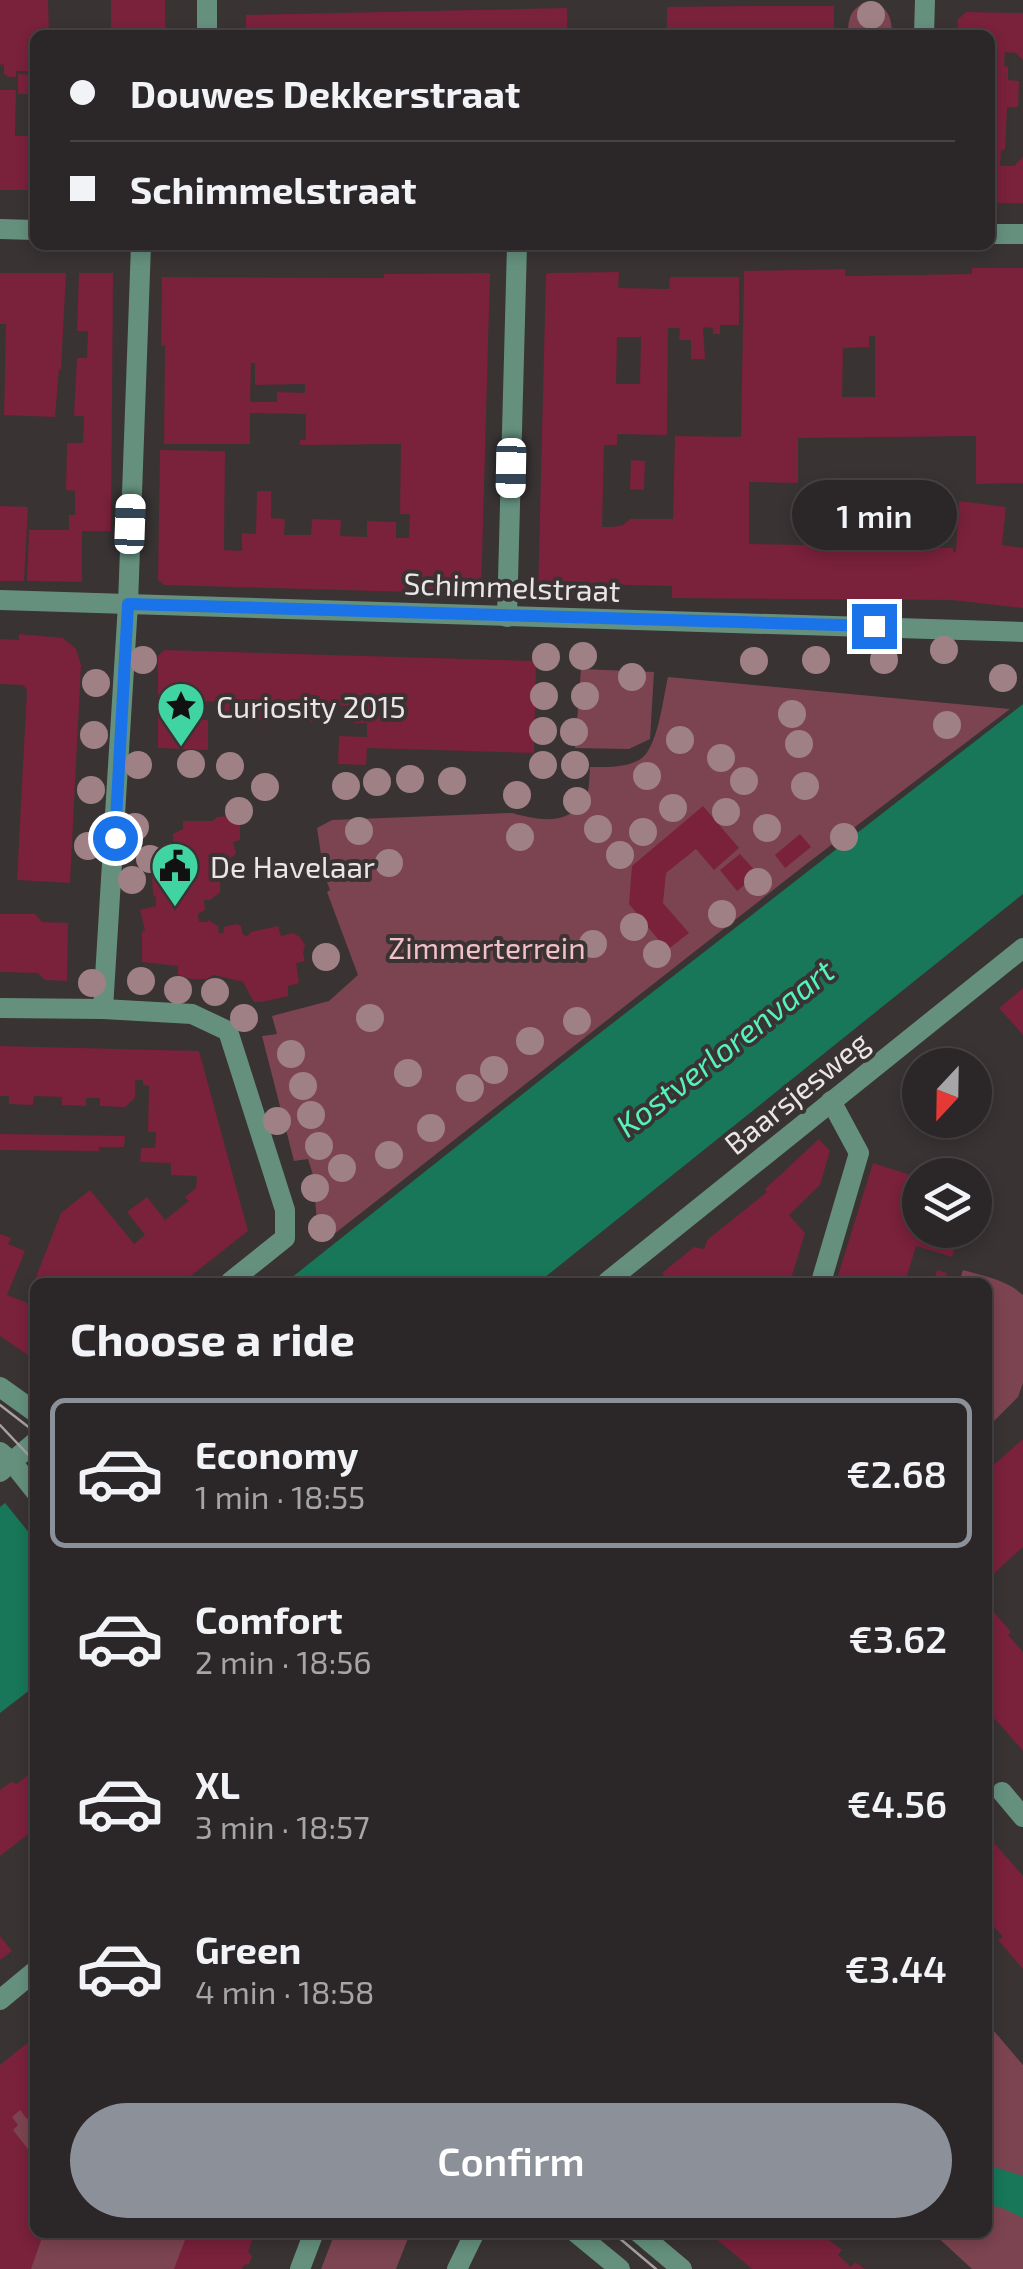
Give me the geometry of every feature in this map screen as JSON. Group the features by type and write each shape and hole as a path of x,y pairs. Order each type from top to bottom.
{"street":[{"path":"207,0 207,30"},
{"path":"924,30 925,0"},
{"path":"0,229 30,230"},
{"path":"995,234 1023,234"},
{"path":"104,1009 120,769 141,250"},
{"path":"507,617 517,250"},
{"name":"Schimmelstraat","path":"0,600 1023,632"},
{"name":"Baarsjesweg","path":"613,1278 1023,948"},
{"path":"0,1008 192,1014 228,1031 286,1210 285,1238 235,1278"},
{"path":"822,1278 860,1153 831,1102"},
{"path":"0,1388 30,1409"},
{"path":"30,1445 4,1462 30,1486"},
{"path":"1002,1792 1023,1817"},
{"path":"0,2000 30,1975"},
{"path":"300,2269 312,2238"},
{"path":"457,2269 472,2238"},
{"path":"582,2238 620,2269"},
{"path":"645,2238 682,2269"}],"green space":[{"path":"864,3 883,7 892,30 848,30 856,9"},
{"path":"581,669 654,672 650,739 629,749 575,748"},
{"name":"Zimmerterrein","path":"668,677 1010,709 329,1238 323,1218 317,1222 308,1159 294,1161 262,1036 277,1034 272,1016 329,1001 358,975 327,892 330,890 317,828 332,820 512,813 561,818 578,808 587,796 590,767 628,764 645,754 655,735"},
{"path":"963,1270 990,1278 960,1278"},
{"path":"992,1279 1023,1295 1023,1383 1018,1397 992,1423"},
{"path":"992,2029 1023,2065 1023,2269 972,2269 938,2238 992,2238"},
{"path":"30,2091 30,2177 0,2117"},
{"path":"32,2238 197,2238 185,2269 15,2269"},
{"path":"333,2238 408,2238 396,2269 321,2269"}],"water":[{"name":"Kostverlorenvaart","path":"1023,704 1023,894 544,1278 291,1278"},
{"path":"5,1503 30,1534 30,1690 0,1713 0,1507"},
{"path":"992,2166 1023,2176 1023,2218 992,2205"}],"building":[{"path":"0,0 48,0 49,30 30,30 30,71 16,71 16,77 9,77 4,74 4,64 0,65"},
{"path":"111,0 165,0 165,30 111,30"},
{"path":"834,6 834,30 667,30 667,7"},
{"path":"567,8 567,30 246,30 246,15"},
{"path":"966,12 1023,13 1023,60 1016,53 1005,52 1008,80 1019,81 1018,107 1007,107 1000,166 1014,166 1023,157 1023,203 995,203 995,30 958,30 958,19"},
{"path":"18,74 30,75 30,94 18,94"},
{"path":"0,90 16,90 15,136 30,136 30,190 0,190"},
{"path":"972,268 1023,268 1023,483 976,484 976,436 798,438 798,483 749,482 749,544 804,545 805,533 828,534 827,548 842,548 842,537 937,538 937,548 953,548 956,552 959,501 1006,507 1002,545 1023,548 1023,608 952,600 672,598 672,586 588,584 588,596 538,595 546,274 619,272 618,288 669,289 670,277 739,277 739,325 720,325 720,334 703,327 705,359 691,359 691,340 679,340 680,328 668,328 667,435 617,434 617,445 604,445 602,527 613,527 630,519 673,519 675,436 741,437 744,271 845,269 845,276 972,274","holes":["869,336 875,336 875,397 842,397 843,348 869,347","617,337 641,337 640,384 616,384"]},
{"path":"0,273 66,273 55,417 4,415 6,324 0,324"},
{"path":"79,273 113,273 111,531 82,531 82,582 27,581 29,530 69,530 69,515 75,515 75,491 66,490 67,443 83,443 84,416 74,416 77,358 87,358 88,331 77,331"},
{"path":"490,273 481,594 164,585 158,580 160,450 225,451 224,550 242,551 242,533 256,534 257,491 271,491 271,518 285,519 284,535 311,535 312,519 341,520 340,536 367,537 367,521 396,522 396,538 409,538 410,514 400,514 401,444 300,445 300,440 306,440 306,414 250,413 250,444 164,444 162,277 384,278 384,274","holes":["251,363 255,363 255,385 305,384 305,393 277,392 277,402 250,402"]},
{"path":"631,460 645,461 644,490 630,489"},
{"path":"0,506 28,507 24,581 0,581"},
{"path":"19,634 63,638 76,649 81,665 70,883 17,880 27,690 23,685 0,684 0,639 19,640"},
{"path":"164,650 536,661 534,753 367,748 366,765 338,764 339,736 367,737 367,723 354,723 354,706 326,705 326,722 299,721 299,705 271,704 270,721 243,719 244,703 230,702 229,713 219,713 219,702 200,701 200,694 187,694 187,720 208,720 208,750 158,748 158,656"},
{"path":"703,806 739,848 714,870 696,849 666,873 663,903 689,933 667,950 629,904 632,866"},
{"name":"De Havelaar","path":"229,816 240,821 240,840 233,842 236,853 220,862 220,869 214,873 220,882 220,892 204,900 205,910 198,914 199,922 208,920 218,926 219,933 236,924 247,936 278,926 281,936 293,933 300,937 305,945 305,961 296,963 299,983 288,986 288,996 254,1002 243,982 214,975 191,979 178,975 178,966 142,962 145,930 140,910 156,906 152,875 157,870 165,871 165,863 173,859 173,834 183,829 183,821 213,821"},
{"path":"800,834 811,847 785,868 775,855"},
{"path":"740,854 758,874 737,891 720,870"},
{"path":"0,914 35,914 42,922 68,923 67,981 45,980 38,973 0,972"},
{"path":"1023,988 1023,1035 999,1008"},
{"path":"0,1046 199,1051 248,1231 188,1278 36,1278 61,1213 90,1190 134,1244 145,1235 127,1212 147,1197 165,1220 189,1201 185,1197 196,1188 197,1176 171,1175 171,1163 140,1162 141,1148 155,1148 156,1132 148,1132 149,1086 143,1085 143,1080 135,1080 135,1098 125,1107 100,1106 100,1098 86,1098 86,1106 62,1105 62,1097 34,1096 33,1105 9,1104 9,1096 0,1096"},
{"path":"0,1134 125,1136 124,1147 99,1147 99,1151 0,1150"},
{"path":"819,1139 830,1151 820,1185 789,1215 805,1233 791,1278 660,1278 694,1247 704,1249 707,1240 767,1192 765,1189"},
{"path":"873,1163 902,1172 902,1248 915,1248 906,1278 837,1278"},
{"path":"0,1234 11,1238 8,1244 25,1251 7,1295 30,1307 30,1357 0,1336"},
{"path":"923,1248 955,1248 952,1257"},
{"path":"937,1270 947,1273 945,1278 935,1278"},
{"path":"1023,1439 1023,1547 992,1575 992,1466"},
{"path":"992,1610 1023,1652 1023,1751 992,1716"},
{"path":"30,1774 30,1833 0,1856 0,1790 11,1782 17,1784"},
{"path":"992,1841 1023,1876 1023,1969 998,1940 1003,1937 992,1925"},
{"path":"0,1936 12,1951 0,1960"},
{"path":"30,2041 30,2117 27,2119 20,2110 12,2117 18,2125 13,2130 30,2152 30,2238 42,2238 31,2269 0,2269 0,2065"},
{"path":"186,2238 253,2238 248,2252 252,2256 242,2269 174,2269"},
{"path":"715,2238 826,2238 842,2250 838,2255 851,2267 855,2262 865,2269 752,2269"}],"tram line":[{"path":"0,1405 30,1428"},
{"path":"0,1425 30,1457"},
{"path":"619,2238 656,2269"}],"place":[{"name":"Curiosity 2015","path":"181,748"},
{"name":"De Havelaar","path":"175,908"}],"route":[{"path":"115,838 128,604 874,626"}]}
